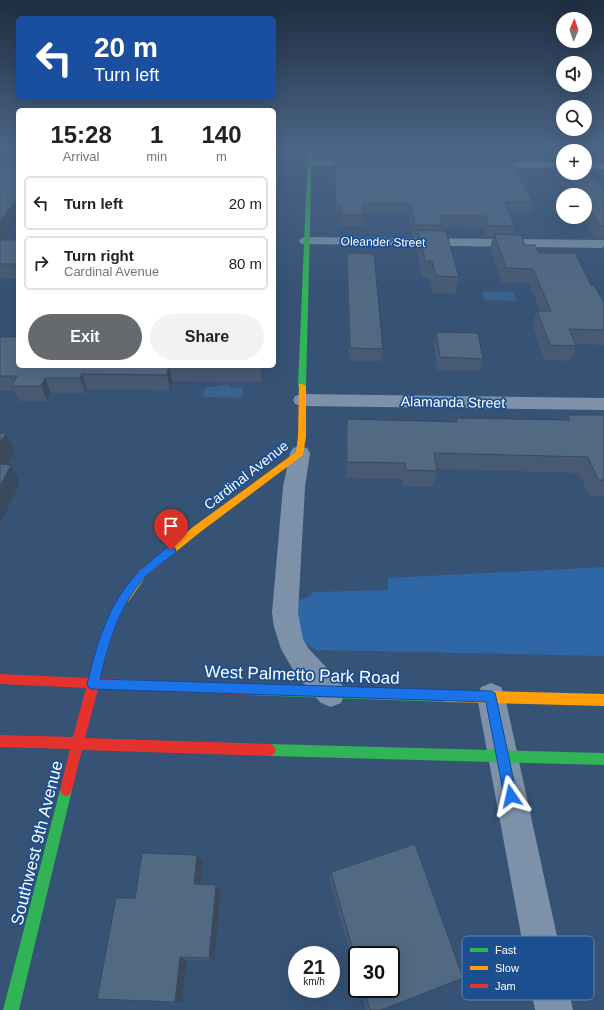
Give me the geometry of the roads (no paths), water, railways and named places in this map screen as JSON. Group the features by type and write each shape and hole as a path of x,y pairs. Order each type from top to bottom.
{"street":[{"name":"Cardinal Avenue","path":"93,684 103,644 111,621 128,592 143,573 202,525 300,453 302,437 308,195"},
{"name":"Oleander Street","path":"306,241 604,244"},
{"name":"Alamanda Street","path":"302,400 604,404"},
{"path":"300,453 294,487 285,613 287,632 295,652 303,663 331,692"},
{"name":"West Palmetto Park Road","path":"0,679 93,684 604,700"},
{"name":"Southwest 9th Avenue","path":"11,1010 93,684"},
{"path":"491,697 539,936"},
{"path":"0,741 604,759"},
{"path":"552,1000 554,1010"}]}
